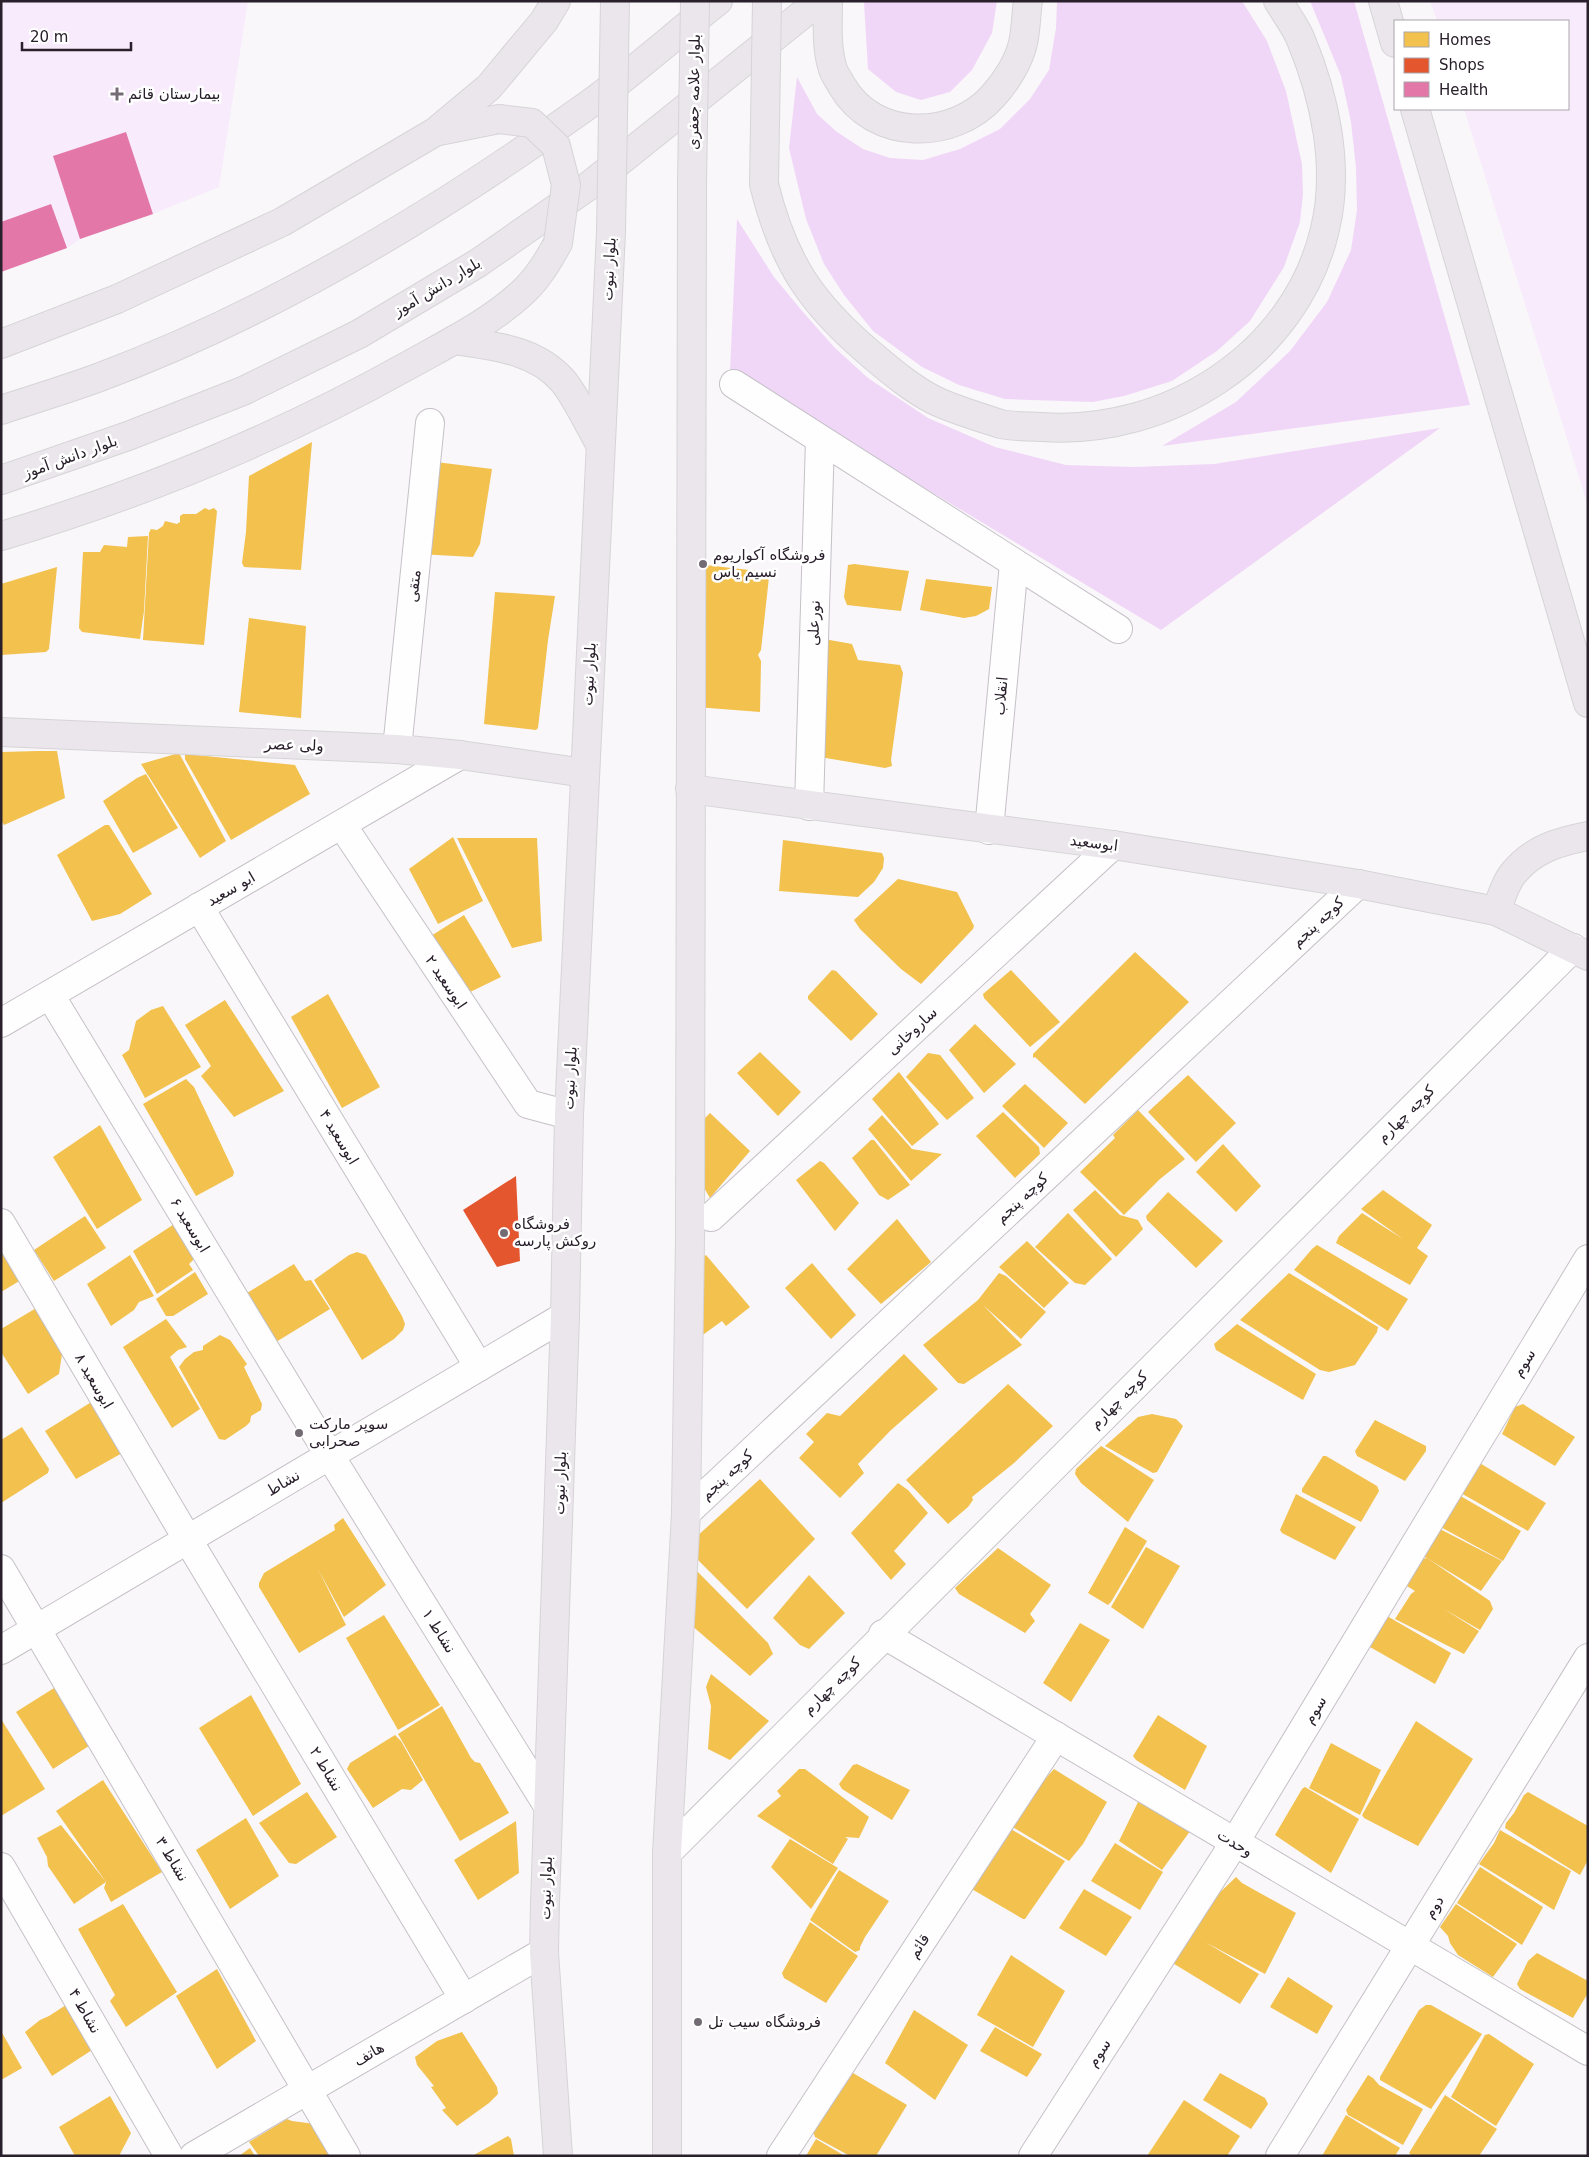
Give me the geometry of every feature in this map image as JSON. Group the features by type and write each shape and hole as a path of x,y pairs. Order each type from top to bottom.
{"main road":[{"path":"1,344 117,299 282,222 435,132 489,88 544,20 556,1"},
{"name":"بلوار نبوت","path":"558,2156 544,1952 565,1316 568,1115 611,232 615,1"},
{"name":"بلوار علامه جعفری","path":"690,788 692,183 695,1"},
{"path":"1,410 101,377 206,332 311,280 429,212 582,110 718,1"},
{"path":"766,1 764,184 772,215 790,262 817,301 847,334 889,370 934,400 1004,425 1065,429 1121,423 1176,404 1222,378 1266,340 1285,315 1301,289 1315,260 1325,229 1330,194 1331,161 1321,102 1301,38 1278,1"},
{"path":"821,2 832,68 845,90 858,107 874,118 892,126 912,129 933,127 957,120 980,109 993,96 1005,81 1023,44 1028,1"},
{"path":"1383,1 1394,39"},
{"name":"بلوار دانش آموز","path":"1,480 128,436 243,391 359,334 478,263 590,185 821,2"},
{"path":"1414,110 1588,703"},
{"path":"1,536 70,515 252,445 371,386 454,340 502,310 525,291 543,270 558,243 566,185 556,146 532,123 499,119 435,132"},
{"path":"454,340 512,349 544,362 564,381 600,444"},
{"name":"ولی عصر","path":"1,732 397,749 460,755 585,773"},
{"path":"667,2156 667,1852 686,1513 690,1239 690,788"},
{"name":"ابوسعید","path":"690,788 809,806 1113,845 1358,884 1496,911 1580,952"},
{"path":"1496,911 1511,875 1534,852 1560,841 1588,836"}],"street":[{"path":"734,384 1118,629"},
{"name":"متقی","path":"397,749 430,423"},
{"name":"نورعلی","path":"809,806 820,440"},
{"name":"انقلاب","path":"989,830 1014,563"},
{"name":"ابو سعید","path":"1,1023 460,755"},
{"name":"ابوسعید ۲","path":"342,824 528,1104 568,1115"},
{"name":"ساروخانی","path":"711,1218 1113,845"},
{"name":"کوچه پنجم","path":"686,1513 1358,884"},
{"name":"ابوسعید ۴","path":"199,907 479,1367"},
{"name":"کوچه چهارم","path":"667,1852 883,1634 1580,952"},
{"name":"ابوسعید ۶","path":"50,995 330,1456"},
{"name":"ابوسعید ۸","path":"1,1223 188,1540"},
{"name":"سوم","path":"1033,2156 1235,1842 1588,1258"},
{"name":"نشاط","path":"1,1650 565,1316"},
{"name":"نشاط ۱","path":"330,1456 548,1806"},
{"name":"نشاط ۲","path":"188,1540 464,1999"},
{"name":"نشاط ۳","path":"1,1569 346,2156"},
{"name":"وحدت","path":"883,1634 1588,2051"},
{"name":"دوم","path":"1280,2156 1588,1658"},
{"name":"قائم","path":"781,2156 1056,1736"},
{"name":"نشاط ۴","path":"1,1867 169,2156"},
{"name":"هاتف","path":"194,2156 544,1952"}],"shaded area":[{"name":"بیمارستان قائم","path":"1,1 248,1 219,187 153,214 80,239 67,248 1,272"},
{"path":"867,1 997,1 992,33 972,70 950,92 921,100 896,92 868,69 864,3"},
{"path":"1057,1 1242,1 1267,41 1286,91 1302,164 1303,194 1300,222 1284,267 1250,321 1217,351 1172,381 1124,396 1093,402 1005,399 959,385 922,367 873,331 844,295 824,264 806,219 789,148 797,77 817,114 837,132 863,149 890,158 923,160 960,149 1000,129 1030,99 1049,70 1056,28"},
{"path":"1310,1 1354,1 1470,405 1162,446 1236,402 1290,351 1327,302 1351,250 1357,210 1356,168 1351,122 1341,76"},
{"path":"1430,1 1588,1 1588,506 1464,110 1569,110 1569,20 1437,20"},
{"path":"737,219 774,277 834,347 868,378 928,418 995,447 1066,465 1134,467 1214,464 1440,428 1161,630 730,371"}],"building: Homes":[{"path":"312,442 301,570 244,567 242,563 246,532 249,476"},
{"path":"428,461 492,469 480,544 473,557 419,554"},
{"path":"205,508 209,510 214,508 217,511 204,645 143,640 149,533 151,529 157,530 163,526 165,521 177,524 180,522 180,516 183,514 196,514"},
{"path":"148,536 144,611 140,639 82,632 79,628 83,552 100,552 104,545 127,547 128,537"},
{"path":"697,564 766,572 769,577 761,650 758,655 761,661 760,712 696,707"},
{"path":"854,564 909,571 901,611 847,605 844,597 848,565"},
{"path":"57,567 49,649 46,652 1,655 1,584"},
{"path":"926,579 992,587 989,609 976,616 964,618 920,610"},
{"path":"495,592 555,596 538,728 536,730 484,724"},
{"path":"249,618 306,626 301,718 239,712"},
{"path":"824,639 852,644 858,660 900,665 903,673 891,760 892,766 885,768 814,756"},
{"path":"57,751 65,798 4,825 1,820 1,752"},
{"path":"179,753 226,841 200,858 141,764"},
{"path":"185,754 295,765 310,794 231,840 185,759"},
{"path":"146,774 178,828 133,853 103,801"},
{"path":"105,825 109,825 152,894 120,914 92,921 57,855"},
{"path":"453,837 483,901 438,924 409,869"},
{"path":"457,838 537,838 542,941 512,948"},
{"path":"783,840 882,853 884,858 883,868 874,882 858,897 779,891"},
{"path":"898,879 957,892 974,926 921,984 901,969 860,929 854,920"},
{"path":"464,915 501,977 466,994 431,936"},
{"path":"1135,952 1189,1002 1085,1104 1035,1057 1033,1058 1033,1054"},
{"path":"832,970 836,971 878,1014 851,1041 808,999 808,996"},
{"path":"1011,970 1060,1022 1030,1047 984,998 983,994"},
{"path":"328,994 380,1087 342,1108 291,1017"},
{"path":"225,1000 284,1091 234,1117 201,1076 211,1066 185,1025"},
{"path":"163,1006 201,1067 145,1098 122,1055 129,1050 136,1021 151,1010"},
{"path":"975,1024 1016,1064 984,1093 949,1050"},
{"path":"760,1052 801,1092 778,1116 737,1073"},
{"path":"928,1053 940,1055 974,1098 947,1120 906,1077"},
{"path":"899,1072 939,1124 912,1146 872,1099"},
{"path":"1188,1075 1236,1123 1196,1162 1148,1112"},
{"path":"186,1079 194,1087 234,1172 233,1176 196,1196 143,1104"},
{"path":"1025,1084 1068,1123 1044,1148 1002,1106"},
{"path":"1138,1110 1185,1159 1160,1179 1124,1215 1080,1172 1115,1138 1113,1135"},
{"path":"1003,1112 1039,1147 1040,1154 1015,1178 976,1136"},
{"path":"710,1113 750,1151 710,1198 703,1186 703,1120"},
{"path":"882,1115 912,1149 942,1154 911,1181 868,1129"},
{"path":"100,1125 142,1200 97,1229 53,1157"},
{"path":"871,1140 874,1140 910,1185 888,1200 879,1195 852,1158"},
{"path":"1223,1144 1261,1186 1236,1212 1196,1172"},
{"path":"820,1161 824,1163 859,1203 835,1231 796,1180"},
{"path":"1095,1190 1120,1215 1138,1220 1143,1229 1116,1257 1073,1210"},
{"path":"1383,1190 1432,1225 1417,1248 1428,1256 1410,1285 1336,1243 1339,1236 1362,1213 1403,1239 1361,1209"},
{"path":"1168,1192 1223,1241 1196,1268 1147,1220 1146,1216"},
{"path":"1068,1213 1112,1259 1085,1285 1075,1283 1035,1247"},
{"path":"85,1216 106,1248 54,1281 34,1250"},
{"path":"182,1219 196,1257 189,1264 193,1270 157,1294 133,1251"},
{"path":"897,1219 931,1262 881,1304 847,1269"},
{"path":"1,1234 26,1277 1,1292"},
{"path":"1027,1241 1069,1283 1044,1308 999,1267"},
{"path":"1317,1245 1408,1299 1388,1331 1294,1270"},
{"path":"357,1252 366,1255 405,1324 403,1330 394,1339 362,1360 314,1280 349,1255"},
{"path":"130,1255 154,1296 139,1302 134,1310 111,1326 87,1284"},
{"path":"706,1255 750,1307 726,1326 722,1321 704,1334 697,1332 696,1261"},
{"path":"812,1263 856,1315 831,1339 785,1288"},
{"path":"294,1264 305,1281 311,1280 330,1309 276,1342 247,1293"},
{"path":"195,1272 208,1294 173,1316 166,1316 156,1299"},
{"path":"999,1273 1006,1276 1046,1312 1021,1339 983,1305 1022,1345 964,1384 958,1383 923,1345 978,1300"},
{"path":"1289,1273 1378,1327 1377,1332 1355,1365 1329,1372 1320,1370 1240,1320"},
{"path":"38,1307 63,1347 59,1374 28,1394 1,1352 1,1329"},
{"path":"166,1319 187,1347 178,1350 170,1357 200,1409 172,1428 123,1347"},
{"path":"1237,1324 1316,1374 1303,1400 1216,1350 1214,1344"},
{"path":"220,1335 230,1340 247,1364 244,1367 262,1404 261,1410 251,1416 250,1422 246,1426 225,1440 219,1439 179,1367 185,1359 194,1352 203,1350 203,1346"},
{"path":"904,1354 938,1389 891,1430 858,1464 864,1473 840,1498 799,1458 814,1442 806,1434 827,1413 840,1416"},
{"path":"1008,1384 1053,1426 1014,1463 972,1497 973,1500 968,1507 948,1524 906,1480"},
{"path":"93,1401 124,1452 76,1479 45,1431"},
{"path":"1523,1404 1575,1437 1555,1466 1502,1434 1515,1407"},
{"path":"1152,1414 1176,1419 1183,1426 1157,1472 1153,1473 1105,1446 1138,1417"},
{"path":"1375,1420 1426,1446 1426,1451 1405,1481 1357,1456 1355,1451"},
{"path":"22,1427 49,1469 48,1473 1,1503 1,1440"},
{"path":"1101,1446 1154,1480 1128,1522 1081,1483 1075,1474 1076,1469"},
{"path":"1323,1456 1377,1486 1379,1491 1361,1522 1302,1492 1302,1489"},
{"path":"1478,1462 1546,1503 1528,1531 1459,1492"},
{"path":"760,1479 815,1539 747,1609 694,1556 695,1538"},
{"path":"898,1483 908,1490 928,1513 894,1551 906,1564 891,1580 851,1533"},
{"path":"1296,1494 1356,1527 1335,1560 1282,1533 1280,1530"},
{"path":"1457,1494 1521,1531 1503,1561 1437,1525"},
{"path":"343,1518 386,1585 344,1617 318,1569 346,1625 299,1653 259,1587 259,1583 264,1573 335,1530 334,1525"},
{"path":"1125,1527 1147,1541 1108,1605 1088,1593"},
{"path":"1436,1527 1502,1561 1481,1591 1420,1554"},
{"path":"1146,1547 1180,1566 1143,1629 1111,1607"},
{"path":"998,1548 1051,1585 1030,1614 1035,1621 1025,1633 959,1594 955,1588"},
{"path":"1427,1558 1490,1601 1493,1609 1480,1630 1444,1609 1479,1631 1464,1654 1395,1619 1411,1594 1415,1591 1407,1586 1422,1559"},
{"path":"689,1563 768,1643 773,1654 750,1676 690,1624"},
{"path":"809,1575 845,1613 809,1649 800,1645 773,1618"},
{"path":"384,1615 440,1705 398,1730 346,1638"},
{"path":"1387,1616 1451,1653 1435,1684 1370,1647"},
{"path":"1080,1623 1110,1640 1071,1702 1043,1683"},
{"path":"711,1674 769,1721 730,1760 708,1749 711,1706 706,1687"},
{"path":"62,1683 95,1742 53,1769 16,1712"},
{"path":"251,1695 301,1784 253,1816 199,1728"},
{"path":"442,1706 471,1758 475,1762 480,1763 509,1813 460,1841 398,1734"},
{"path":"1158,1715 1207,1746 1185,1790 1136,1760 1133,1756"},
{"path":"1,1719 45,1789 1,1816"},
{"path":"1416,1721 1473,1759 1418,1846 1364,1818 1362,1815"},
{"path":"395,1735 401,1741 423,1780 411,1790 402,1789 373,1808 347,1769 350,1763"},
{"path":"1331,1743 1381,1770 1360,1815 1309,1788"},
{"path":"857,1764 910,1790 892,1820 842,1789 839,1784 853,1765"},
{"path":"799,1769 805,1769 869,1817 859,1838 845,1837 848,1839 833,1864 757,1816 781,1796 777,1791"},
{"path":"1054,1769 1107,1802 1083,1844 1069,1861 1006,1823"},
{"path":"103,1780 162,1872 111,1902 104,1888 106,1882 56,1811"},
{"path":"1305,1787 1359,1819 1331,1873 1275,1835"},
{"path":"307,1792 337,1837 296,1864 289,1863 259,1823"},
{"path":"1528,1792 1588,1826 1588,1860 1580,1875 1505,1828 1506,1823 1524,1795"},
{"path":"1141,1796 1193,1827 1162,1870 1119,1841"},
{"path":"246,1818 279,1876 230,1909 196,1850"},
{"path":"516,1821 519,1873 478,1900 454,1860"},
{"path":"61,1825 106,1882 74,1904 48,1866 47,1857 37,1838"},
{"path":"1004,1825 1065,1861 1025,1919 970,1888"},
{"path":"1500,1830 1571,1871 1554,1910 1479,1864 1494,1843"},
{"path":"790,1839 838,1868 811,1909 771,1867"},
{"path":"1115,1843 1163,1872 1140,1910 1091,1881"},
{"path":"1480,1867 1543,1907 1522,1945 1457,1903"},
{"path":"839,1870 889,1901 865,1937 860,1950 855,1952 810,1920"},
{"path":"1236,1877 1242,1883 1296,1913 1265,1974 1205,1942 1259,1974 1240,2004 1166,1959 1210,1902"},
{"path":"1084,1889 1132,1917 1106,1956 1059,1928"},
{"path":"123,1904 177,1992 126,2027 110,2001 115,1995 78,1929"},
{"path":"1456,1904 1517,1944 1493,1977 1458,1955 1448,1936 1440,1927"},
{"path":"810,1922 858,1956 826,2003 784,1978 782,1973"},
{"path":"1537,1953 1588,1981 1588,1993 1573,2018 1520,1989 1517,1984 1528,1961"},
{"path":"1011,1955 1065,1991 1033,2047 977,2015"},
{"path":"217,1969 256,2041 217,2069 176,1996"},
{"path":"1288,1977 1333,2006 1317,2034 1270,2007"},
{"path":"66,2005 92,2050 52,2076 25,2032 40,2020"},
{"path":"1426,2005 1431,2005 1482,2034 1431,2109 1380,2080 1419,2010"},
{"path":"914,2010 968,2045 935,2100 885,2063"},
{"path":"995,2027 1042,2054 1027,2077 980,2051"},
{"path":"1,2031 22,2068 1,2080"},
{"path":"462,2032 497,2087 498,2094 489,2103 457,2126 442,2110 446,2108 431,2087 434,2086 417,2065 415,2057 437,2041"},
{"path":"1489,2034 1534,2064 1496,2126 1451,2097 1485,2035"},
{"path":"853,2073 907,2105 876,2156 850,2156 815,2137 813,2132"},
{"path":"1220,2073 1265,2098 1268,2104 1251,2129 1203,2100"},
{"path":"1368,2075 1379,2085 1423,2109 1403,2145 1348,2115 1346,2110"},
{"path":"1445,2095 1497,2129 1479,2156 1412,2156 1409,2153"},
{"path":"110,2096 131,2133 119,2156 75,2156 59,2127"},
{"path":"1184,2100 1240,2136 1227,2156 1147,2156"},
{"path":"1346,2115 1400,2148 1395,2156 1322,2156"},
{"path":"287,2119 315,2124 329,2151 329,2155 259,2156 249,2142"},
{"path":"508,2136 511,2139 514,2156 472,2156"},
{"path":"816,2139 845,2156 806,2156"},
{"path":"250,2148 255,2156 239,2156"}],"building: Shops":[{"path":"516,1176 520,1261 497,1267 463,1210"}],"building: Health":[{"path":"126,132 153,214 80,239 53,156"},
{"path":"51,204 67,248 1,272 1,222"}],"place":[{"name":"بیمارستان قائم","path":"117,94"},
{"name":"فروشگاه آکواریوم نسیم یاس","path":"703,564"},
{"name":"فروشگاه روکش پارسه","path":"504,1233"},
{"name":"سوپر مارکت صحرابی","path":"299,1433"},
{"name":"فروشگاه سیب تل","path":"698,2022"}]}
